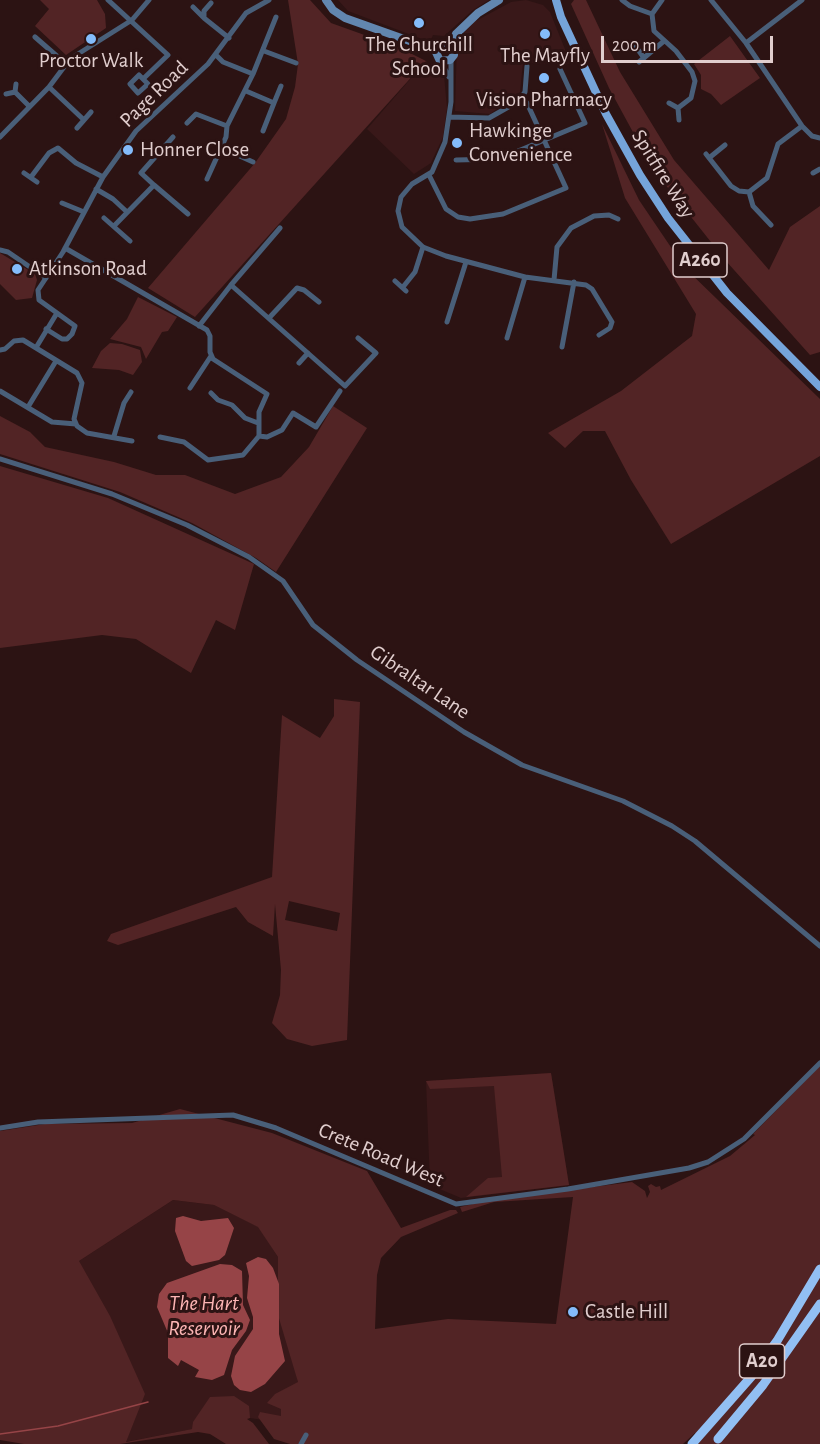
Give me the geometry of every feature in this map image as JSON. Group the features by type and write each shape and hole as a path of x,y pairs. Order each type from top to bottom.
{"highway":[{"name":"A20","path":"692,1444 751,1377 795,1313 820,1269"},
{"name":"A20","path":"718,1439 763,1385 820,1304"}],"main road":[{"name":"Spitfire Way","path":"548,0 558,10"},
{"name":"Spitfire Way","path":"556,0 558,10 615,131 669,218 727,293 820,387"}],"street":[{"path":"108,0 168,55 143,79"},
{"path":"0,137 49,87 66,64 132,20 149,0"},
{"name":"Page Road","path":"46,329 62,339 67,339 75,326 38,297 38,290 65,248 103,177 136,131 216,55 246,13 269,0"},
{"path":"326,0 333,10 345,18 435,50"},
{"path":"451,45 456,34 466,23 499,0"},
{"path":"622,0 630,6 652,14"},
{"path":"662,0 652,14 654,31 676,51 696,81 691,98 678,108"},
{"path":"711,0 746,43 802,126 812,136 820,138"},
{"path":"746,43 802,0"},
{"path":"204,18 204,11 211,3"},
{"path":"193,7 229,38"},
{"path":"207,179 222,148 227,126 264,51 276,17"},
{"path":"35,37 66,64"},
{"path":"636,47 641,60 664,41"},
{"path":"435,50 442,43 451,45"},
{"path":"451,45 454,51 451,59 449,117 442,151 429,174 407,188 398,207 399,221 404,230 423,247 465,262 525,277 574,282 590,287 612,320 610,328 598,335"},
{"path":"435,50 436,57 450,78"},
{"path":"264,51 296,63"},
{"path":"216,55 223,62 253,74"},
{"path":"441,62 451,59"},
{"path":"449,117 489,118 522,98 527,66"},
{"path":"456,160 499,159 585,123 560,69"},
{"path":"15,92 16,84"},
{"path":"263,130 281,86"},
{"path":"49,87 84,120"},
{"path":"246,91 274,103"},
{"path":"15,92 29,106"},
{"path":"6,94 15,92"},
{"path":"429,174 443,205 454,215 474,219 503,214 566,188 527,103 522,98"},
{"path":"669,103 678,108"},
{"path":"678,108 679,120"},
{"path":"77,128 91,112"},
{"path":"187,123 196,114 227,126"},
{"path":"725,145 708,156 731,186 739,191 749,192 767,178 778,144 802,126"},
{"path":"174,137 141,173 188,214"},
{"path":"31,177 48,153 58,147 74,162 103,177"},
{"path":"222,148 253,162"},
{"path":"813,173 820,169"},
{"path":"24,172 37,182"},
{"path":"114,226 154,185"},
{"path":"96,189 114,199 127,212"},
{"path":"749,192 753,206 771,225"},
{"path":"62,203 84,212"},
{"path":"763,217 768,212"},
{"path":"554,280 557,247 571,228 594,216 609,215 618,219"},
{"path":"104,218 130,241"},
{"path":"199,326 280,228"},
{"path":"395,281 404,289 415,272 423,247"},
{"path":"65,248 207,330 210,336 211,356 190,388"},
{"path":"0,250 8,252 46,278"},
{"path":"447,322 465,262"},
{"path":"507,338 525,277"},
{"path":"562,347 574,282"},
{"path":"231,285 345,386 376,353 358,338"},
{"path":"269,318 297,288 304,290 319,302"},
{"path":"36,346 57,312"},
{"path":"0,350 18,339 36,346 76,373 82,380 75,424"},
{"path":"299,363 308,353"},
{"path":"160,437 180,441 212,460 243,454 259,436 260,412 267,394 211,356"},
{"path":"28,407 56,361"},
{"path":"259,436 267,437 282,430 293,413 319,428 340,391"},
{"path":"0,392 52,422 75,424 84,432 132,441"},
{"path":"114,436 124,404 131,392"},
{"path":"211,393 218,400 232,405 245,418 258,423"},
{"path":"117,400 124,404"},
{"name":"Gibraltar Lane","path":"0,459 112,494 187,525 249,557 284,581 313,625 357,660 464,732 522,765 623,801 672,826 695,841 820,945"},
{"name":"Crete Road West","path":"0,1128 38,1122 233,1115 276,1128 456,1204 568,1190 668,1173 708,1162 744,1139 820,1063"},
{"path":"301,1444 306,1435"}],"shaded area":[{"path":"40,0 97,0 105,14 106,28 66,55 35,26 49,9"},
{"path":"288,0 310,0 331,23 398,47 426,61 195,317 148,288 255,163 286,119 295,87 298,64"},
{"name":"The Churchill School","path":"338,0 489,0 473,10 444,36 433,35 430,42 348,11"},
{"path":"526,0 543,5 550,12 571,64 523,63 520,92 490,114 455,111 457,40 474,22 511,2"},
{"path":"574,0 586,0 620,72 674,160 769,270 790,227 820,206 820,352 810,355 726,261 653,169 609,88 571,4"},
{"path":"730,36 760,78 721,105 711,94 701,89 701,75 694,64"},
{"path":"426,61 444,75 447,108 443,137 431,163 414,174 367,129"},
{"path":"602,124 639,200 685,268 820,399 820,456 671,544 631,480 605,431 583,431 565,448 548,433 621,391 692,336 696,314 625,198"},
{"path":"0,253 35,274 37,280 32,298 16,300 0,284"},
{"path":"138,297 177,317 168,331 162,332 146,359 141,347 110,339 127,319"},
{"path":"110,343 140,350 142,362 133,375 119,370 92,368 101,351"},
{"path":"333,406 367,428 276,572 256,558 192,523 120,492 0,454 0,416 30,432 45,447 114,462 156,475 185,475 235,494 281,477 309,447"},
{"path":"0,466 108,498 254,564 235,630 216,620 191,673 136,639 102,635 0,648"},
{"path":"334,699 360,702 347,1040 312,1046 287,1039 272,1023 280,995 281,970 275,904 273,936 248,922 236,907 118,945 107,941 111,934 272,877 282,715 320,738 334,716","holes":["289,901 340,913 337,931 285,920"]},
{"path":"820,1066 820,1444 698,1444 695,1433 683,1444 290,1444 274,1439 258,1417 260,1412 281,1416 281,1409 267,1403 275,1394 298,1382 278,1315 278,1257 258,1227 214,1205 173,1200 79,1261 110,1316 145,1394 126,1442 192,1429 193,1422 210,1397 234,1396 249,1406 250,1418 247,1419 253,1423 269,1444 226,1444 210,1434 198,1432 120,1444 24,1444 0,1440 0,1131 45,1124 132,1123 180,1109 272,1133 367,1171 401,1228 450,1210 456,1210 458,1213 401,1237 381,1258 377,1275 375,1329 448,1319 556,1324 573,1197 494,1202 462,1212 460,1207 490,1200 632,1182 645,1191 647,1198 650,1192 648,1186 651,1184 656,1187 660,1186 661,1190 730,1156 755,1135 753,1134"},
{"path":"551,1073 569,1185 461,1198 430,1185 426,1081"},
{"path":"551,1073 569,1185 466,1197 488,1178 502,1177 494,1086 430,1089 426,1081"},
{"path":"173,1200 214,1205 259,1227 278,1257 298,1382 283,1423 250,1418 125,1442 79,1261"}],"water":[{"path":"183,1216 201,1221 228,1218 234,1228 225,1255 219,1260 192,1266 186,1261 175,1231 176,1218"},
{"path":"258,1257 266,1259 273,1268 279,1284 279,1334 285,1361 265,1384 251,1392 240,1390 234,1385 231,1376 235,1356 253,1329 253,1317 247,1298 249,1276 246,1263"},
{"name":"The Hart Reservoir","path":"220,1264 232,1265 242,1271 243,1305 250,1320 246,1331 232,1350 224,1375 212,1380 195,1377 199,1370 181,1360 178,1366 168,1358 168,1333 157,1307 159,1294 167,1283"}],"waterway":[{"path":"0,1434 58,1426 148,1402"}],"place":[{"name":"The Churchill School","path":"419,23"},
{"name":"The Mayfly","path":"545,34"},
{"name":"Proctor Walk","path":"91,39"},
{"name":"Vision Pharmacy","path":"544,78"},
{"name":"Hawkinge Convenience","path":"457,143"},
{"name":"Honner Close","path":"128,150"},
{"name":"Atkinson Road","path":"17,269"},
{"name":"Castle Hill","path":"573,1312"}]}
